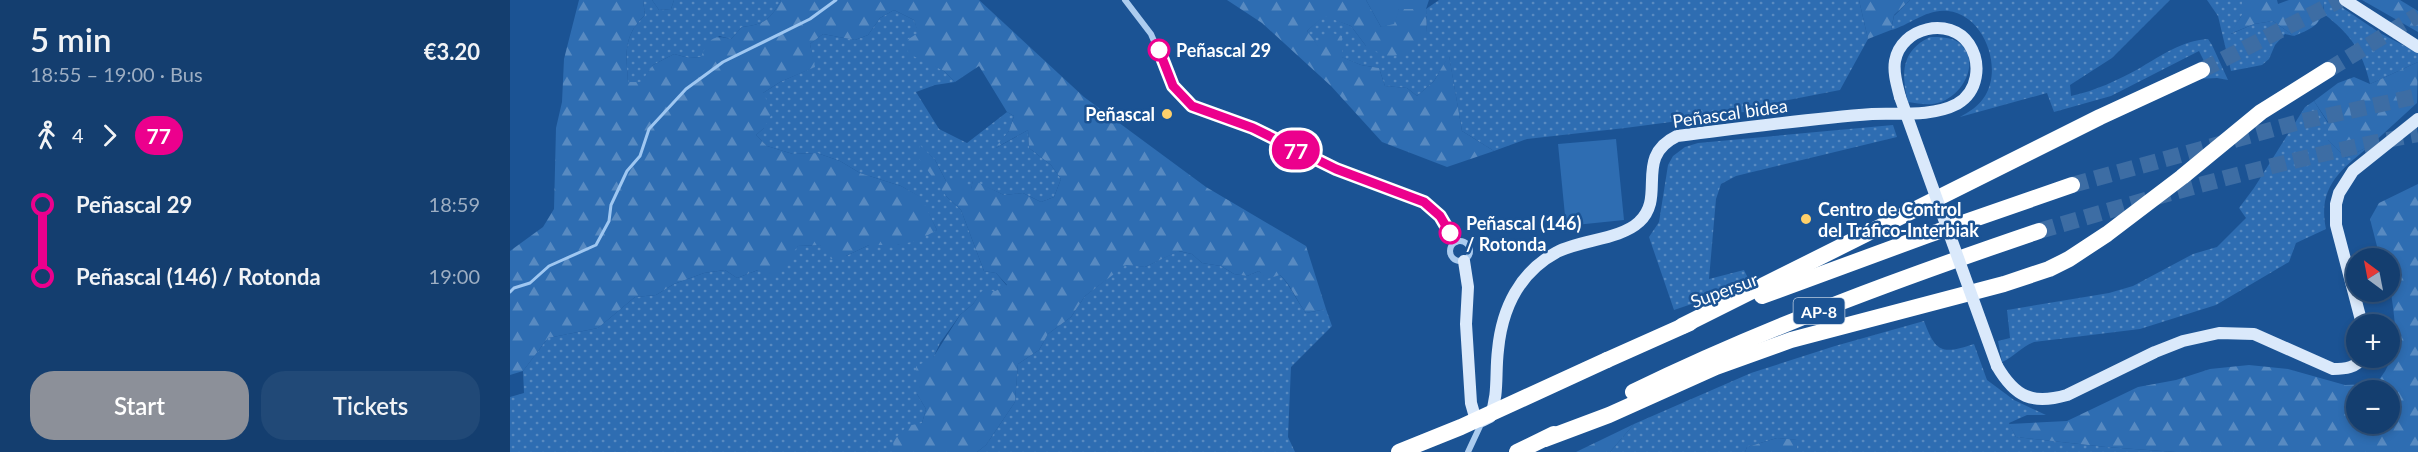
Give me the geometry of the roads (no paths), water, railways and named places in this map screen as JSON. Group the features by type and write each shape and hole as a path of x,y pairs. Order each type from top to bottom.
{"highway":[{"name":"AP-8","path":"1682,326 2100,117 2202,70"},
{"path":"1517,452 1607,411 1716,367 1791,340 2004,285 2029,277 2069,259 2165,190 2282,98 2328,70"},
{"name":"Supersur","path":"1399,452 1461,427 1682,326 1928,235 2072,185"},
{"name":"AP-8","path":"1607,411 1696,362 1827,307 1936,266 2039,231"}],"street":[{"path":"1125,0 1151,34 1173,86 1190,105 1253,128 1336,169 1424,202 1440,216 1456,242"},
{"path":"2345,0 2418,47"},
{"name":"Peñascal bidea","path":"1482,422 1490,417 1496,402 1498,349 1510,301 1520,283 1537,264 1560,251 1626,230 1639,223 1649,209 1654,159 1662,144 1677,136 1688,134 1850,116 1906,113 1933,111 1959,103 1970,93 1975,83 1976,61 1969,44 1960,35 1936,27 1908,38 1899,49 1895,61 1895,76 1900,97 1906,113 1997,366 2006,382 2027,398 2053,399 2067,395 2155,352 2219,333 2254,334 2333,369 2349,368"},
{"path":"2359,314 2336,225 2338,193 2353,171 2418,119"},
{"path":"1456,242 1466,243 1470,247 1469,257 1464,261 1454,260 1450,254 1451,247 1456,242"},
{"path":"1464,261 1468,288 1466,324 1471,403 1475,417 1482,422 1468,452"}],"waterway":[{"path":"510,292 514,288 530,283 549,266 596,245 609,221 611,205 627,171 640,156 649,129 686,89 723,62 810,19 836,0"}],"tunnel":[{"path":"2202,70 2340,0"},
{"path":"2328,70 2418,15"},
{"path":"2072,185 2299,122 2418,96"},
{"path":"2039,231 2275,165 2418,134"}],"place":[{"name":"Peñascal 29","path":"1159,50"},
{"name":"Peñascal","path":"1167,114"},
{"name":"Centro de Control del Tráfico-Interbiak","path":"1806,219"},
{"name":"Peñascal (146) / Rotonda","path":"1450,233"}]}
